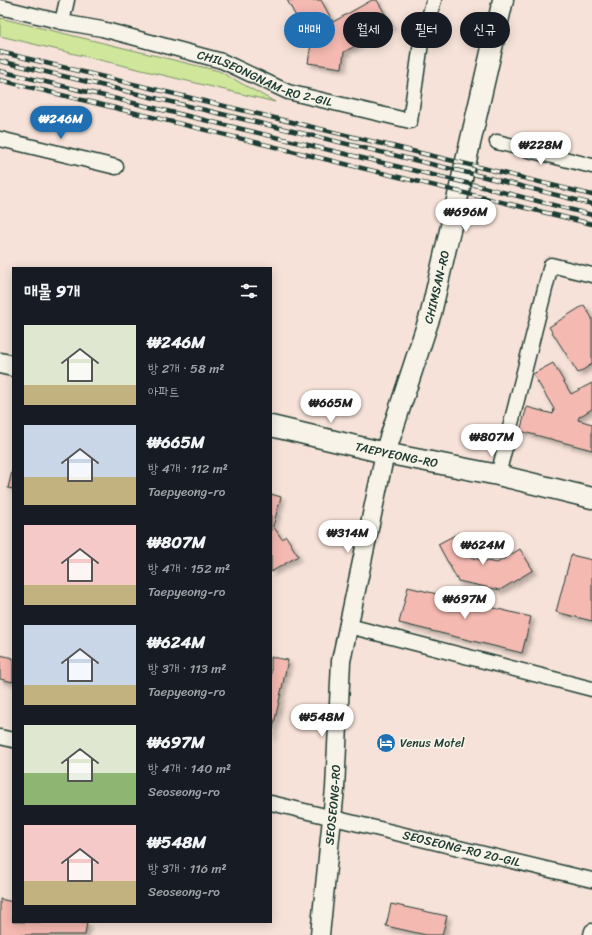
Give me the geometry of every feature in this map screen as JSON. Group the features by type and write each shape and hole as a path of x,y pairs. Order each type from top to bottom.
{"main road":[{"name":"CHIMSAN-RO","path":"385,453 431,313 503,0"},
{"path":"0,363 12,366"},
{"name":"TAEPYEONG-RO","path":"272,426 385,453 498,475 592,498"}],"street":[{"path":"62,22 67,0"},
{"name":"CHILSEONGNAM-RO 2-GIL","path":"0,8 62,22 102,29 222,61 288,92 410,121 422,43 434,0"},
{"path":"0,139 116,167"},
{"path":"496,142 592,166"},
{"path":"498,475 550,265 592,275"},
{"name":"SEOSEONG-RO","path":"320,935 334,789 341,661 385,453"},
{"path":"348,626 592,689"},
{"path":"0,737 12,740"},
{"name":"SEOSEONG-RO 20-GIL","path":"272,803 592,880"},
{"path":"591,935 592,931"}],"green space":[{"path":"0,18 219,71 275,102 0,36"}],"building":[{"path":"287,0 321,0 328,12 294,12"},
{"path":"372,0 377,0 384,12 351,12"},
{"path":"343,16 343,48 351,48 344,52 342,68 308,63 310,48 335,48 335,21"},
{"path":"584,305 592,318 592,364 578,373 549,327"},
{"path":"553,363 571,394 592,383 592,409 579,417 578,420 592,424 592,450 520,431 527,407 553,414 554,409 533,374"},
{"path":"12,471 12,489 8,488"},
{"path":"272,494 281,497 273,526 282,539 286,536 298,556 272,571"},
{"path":"459,533 472,558 497,563 520,549 533,570 500,590 458,581 438,544"},
{"path":"571,555 592,560 592,621 556,612"},
{"path":"408,587 531,617 522,653 399,623"},
{"path":"0,655 12,658 12,682 0,679"},
{"path":"272,657 288,660 272,733"},
{"path":"0,899 12,902 12,923 87,923 85,935 0,935"},
{"path":"391,904 447,916 442,935 426,935 386,926"}],"railway":[{"path":"0,52 592,195"},
{"path":"0,61 592,204"},
{"path":"0,71 483,187 592,215"},
{"path":"0,80 592,224"}],"place":[{"name":"Venus Motel","path":"386,743"}]}
